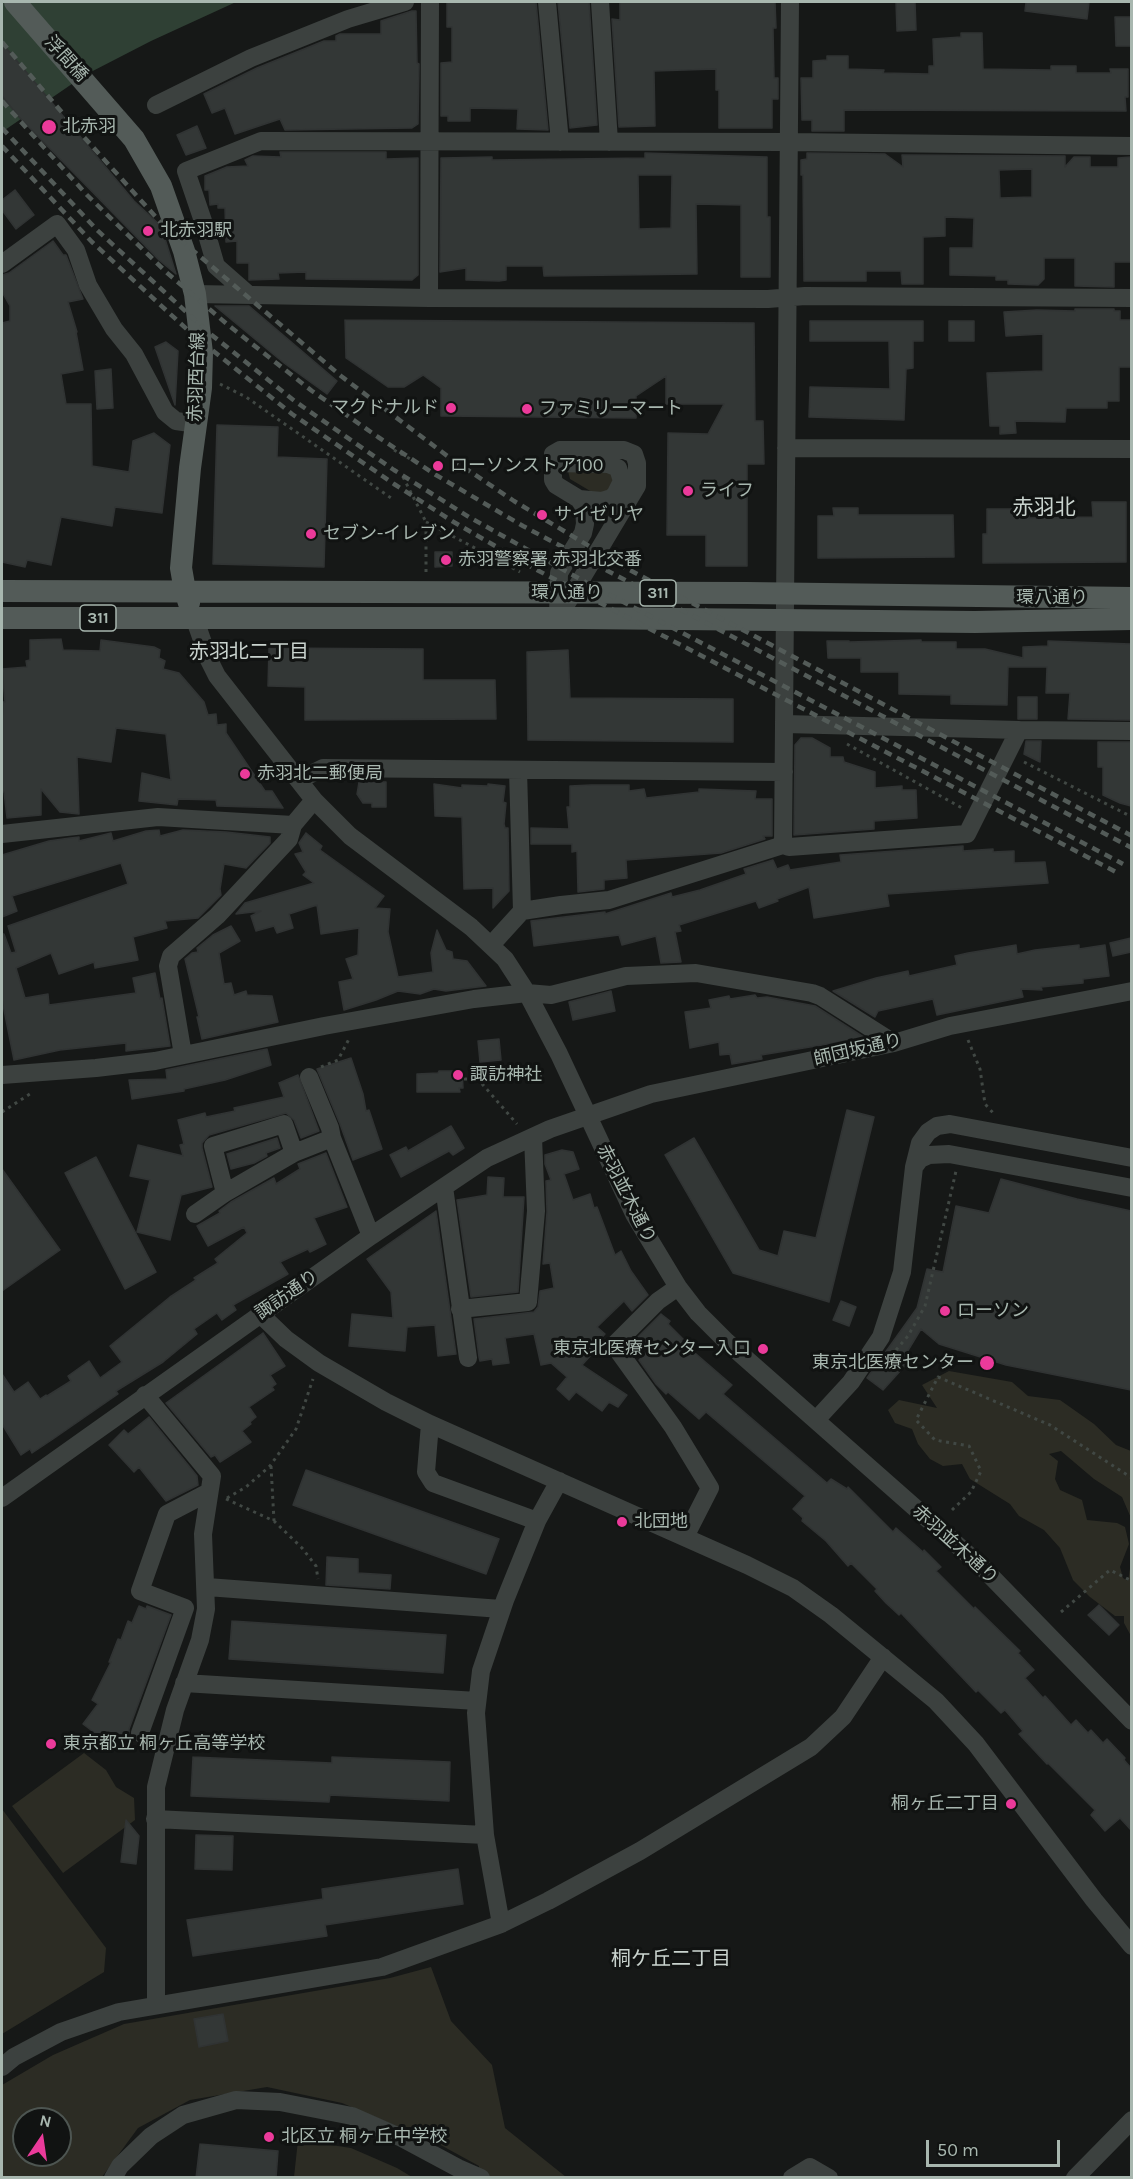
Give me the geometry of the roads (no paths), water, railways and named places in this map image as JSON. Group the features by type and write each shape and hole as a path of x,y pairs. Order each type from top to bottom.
{"main road":[{"name":"浮間橋","path":"15,2 117,117"},
{"name":"赤羽西台線","path":"117,117 144,154 161,186 184,250 195,294 202,353 181,568 185,591 194,617"},
{"name":"環八通り","path":"2,591 784,593 1131,598"},
{"name":"環八通り","path":"2,618 558,618 975,622 1131,619"}],"street":[{"path":"156,105 251,58 348,19 405,2"},
{"path":"429,298 430,2"},
{"path":"548,2 560,142"},
{"path":"600,2 609,142"},
{"path":"783,845 790,2"},
{"path":"249,295 216,266 186,171 261,141 790,142 1131,146"},
{"path":"2,264 57,224 76,250 88,285 114,329 134,354 165,412 176,421 196,424"},
{"path":"195,294 429,298 786,298 817,296 1131,298"},
{"path":"786,448 1131,449"},
{"path":"558,618 566,594 628,502 637,486 637,463 634,454 624,450 561,450 555,452 552,480 554,484 582,505 604,513 614,511 628,502"},
{"path":"553,463 608,464 618,468 622,481 612,498 582,505"},
{"path":"566,594 559,573 583,532 585,524 582,505"},
{"name":"赤羽並木通り","path":"194,617 217,676 314,800 350,836 471,927 492,944 505,959 527,993 559,1054 634,1214 678,1287 698,1312 727,1342 981,1566 1131,1721"},
{"path":"785,724 1131,731"},
{"path":"492,944 522,911 561,904 609,900 783,845 789,847 967,834 1019,730"},
{"path":"299,780 323,768 784,772"},
{"path":"518,770 522,911"},
{"path":"183,1055 168,966 171,956 217,916 289,839 293,825 314,800"},
{"path":"2,834 158,817 293,825"},
{"path":"2,1074 96,1068 183,1055 474,999 527,993 551,995 626,976 696,973 812,993 894,1043"},
{"name":"師団坂通り","path":"587,1116 651,1094 894,1043 961,1024 1131,990"},
{"path":"309,1077 371,1236"},
{"name":"諏訪通り","path":"2,1498 371,1236 526,1132 587,1116"},
{"path":"225,1193 213,1146 284,1124 294,1153"},
{"path":"816,1420 851,1382 881,1337 902,1272 918,1148 928,1132 943,1124 1131,1158"},
{"path":"959,1161 967,1128"},
{"path":"460,1309 528,1302 536,1211 526,1132"},
{"path":"195,1214 225,1193 294,1153 332,1138"},
{"path":"1046,1172 1051,1144"},
{"path":"914,1167 920,1159 940,1153 959,1161 1046,1172 1131,1188"},
{"path":"444,1187 468,1358"},
{"path":"678,1287 658,1301 614,1345 673,1427 710,1488 685,1537"},
{"path":"260,1314 286,1339 354,1385 430,1424 685,1537 793,1588 831,1615 936,1701 976,1744 1131,1946"},
{"path":"145,1395 212,1476 203,1534 207,1587 206,1609 200,1640 175,1710 156,1787 156,2005"},
{"path":"430,1424 426,1472 433,1483 537,1521"},
{"path":"501,1924 485,1835 477,1701 480,1671 501,1609 537,1521 559,1481"},
{"path":"140,1733 186,1608 140,1591 167,1514 209,1492"},
{"path":"207,1587 501,1609"},
{"path":"2,2067 14,2057 61,2032 119,2012 382,1966 501,1924 640,1851 811,1746 843,1717 884,1657"},
{"path":"184,1683 477,1701"},
{"path":"155,1819 485,1835"},
{"path":"113,2178 120,2166 151,2136 183,2115 236,2100 280,2102 352,2116 402,2138 481,2178"},
{"path":"1075,2178 1131,2120"},
{"path":"792,2178 810,2167 829,2178"}],"railway":[{"path":"2,42 163,225 341,376 450,458 514,501 624,567 1132,836"},
{"path":"2,101 87,195 166,272 228,325 312,391 378,437 436,475 523,526 1132,848"},
{"path":"2,128 97,230 208,332 296,402 394,470 469,517 587,583 1123,864"},
{"path":"2,146 92,242 192,334 292,414 394,484 452,521 537,570 1118,873"}],"place":[{"name":"北赤羽","path":"49,127"},
{"name":"北赤羽駅","path":"148,231"},
{"name":"マクドナルド","path":"451,408"},
{"name":"ファミリーマート","path":"527,409"},
{"name":"ローソンストア100","path":"438,466"},
{"name":"ライフ","path":"688,491"},
{"name":"サイゼリヤ","path":"542,515"},
{"name":"セブン-イレブン","path":"311,534"},
{"name":"赤羽警察署 赤羽北交番","path":"446,560"},
{"name":"赤羽北二郵便局","path":"245,774"},
{"name":"諏訪神社","path":"458,1075"},
{"name":"ローソン","path":"945,1311"},
{"name":"東京北医療センター入口","path":"763,1349"},
{"name":"東京北医療センター","path":"987,1363"},
{"name":"北団地","path":"622,1522"},
{"name":"東京都立 桐ヶ丘高等学校","path":"51,1744"},
{"name":"桐ヶ丘二丁目","path":"1011,1804"},
{"name":"北区立 桐ヶ丘中学校","path":"269,2137"}],"district":[{"name":"赤羽北","path":"1044,508"},
{"name":"赤羽北二丁目","path":"249,652"},
{"name":"桐ケ丘二丁目","path":"671,1959"}]}
